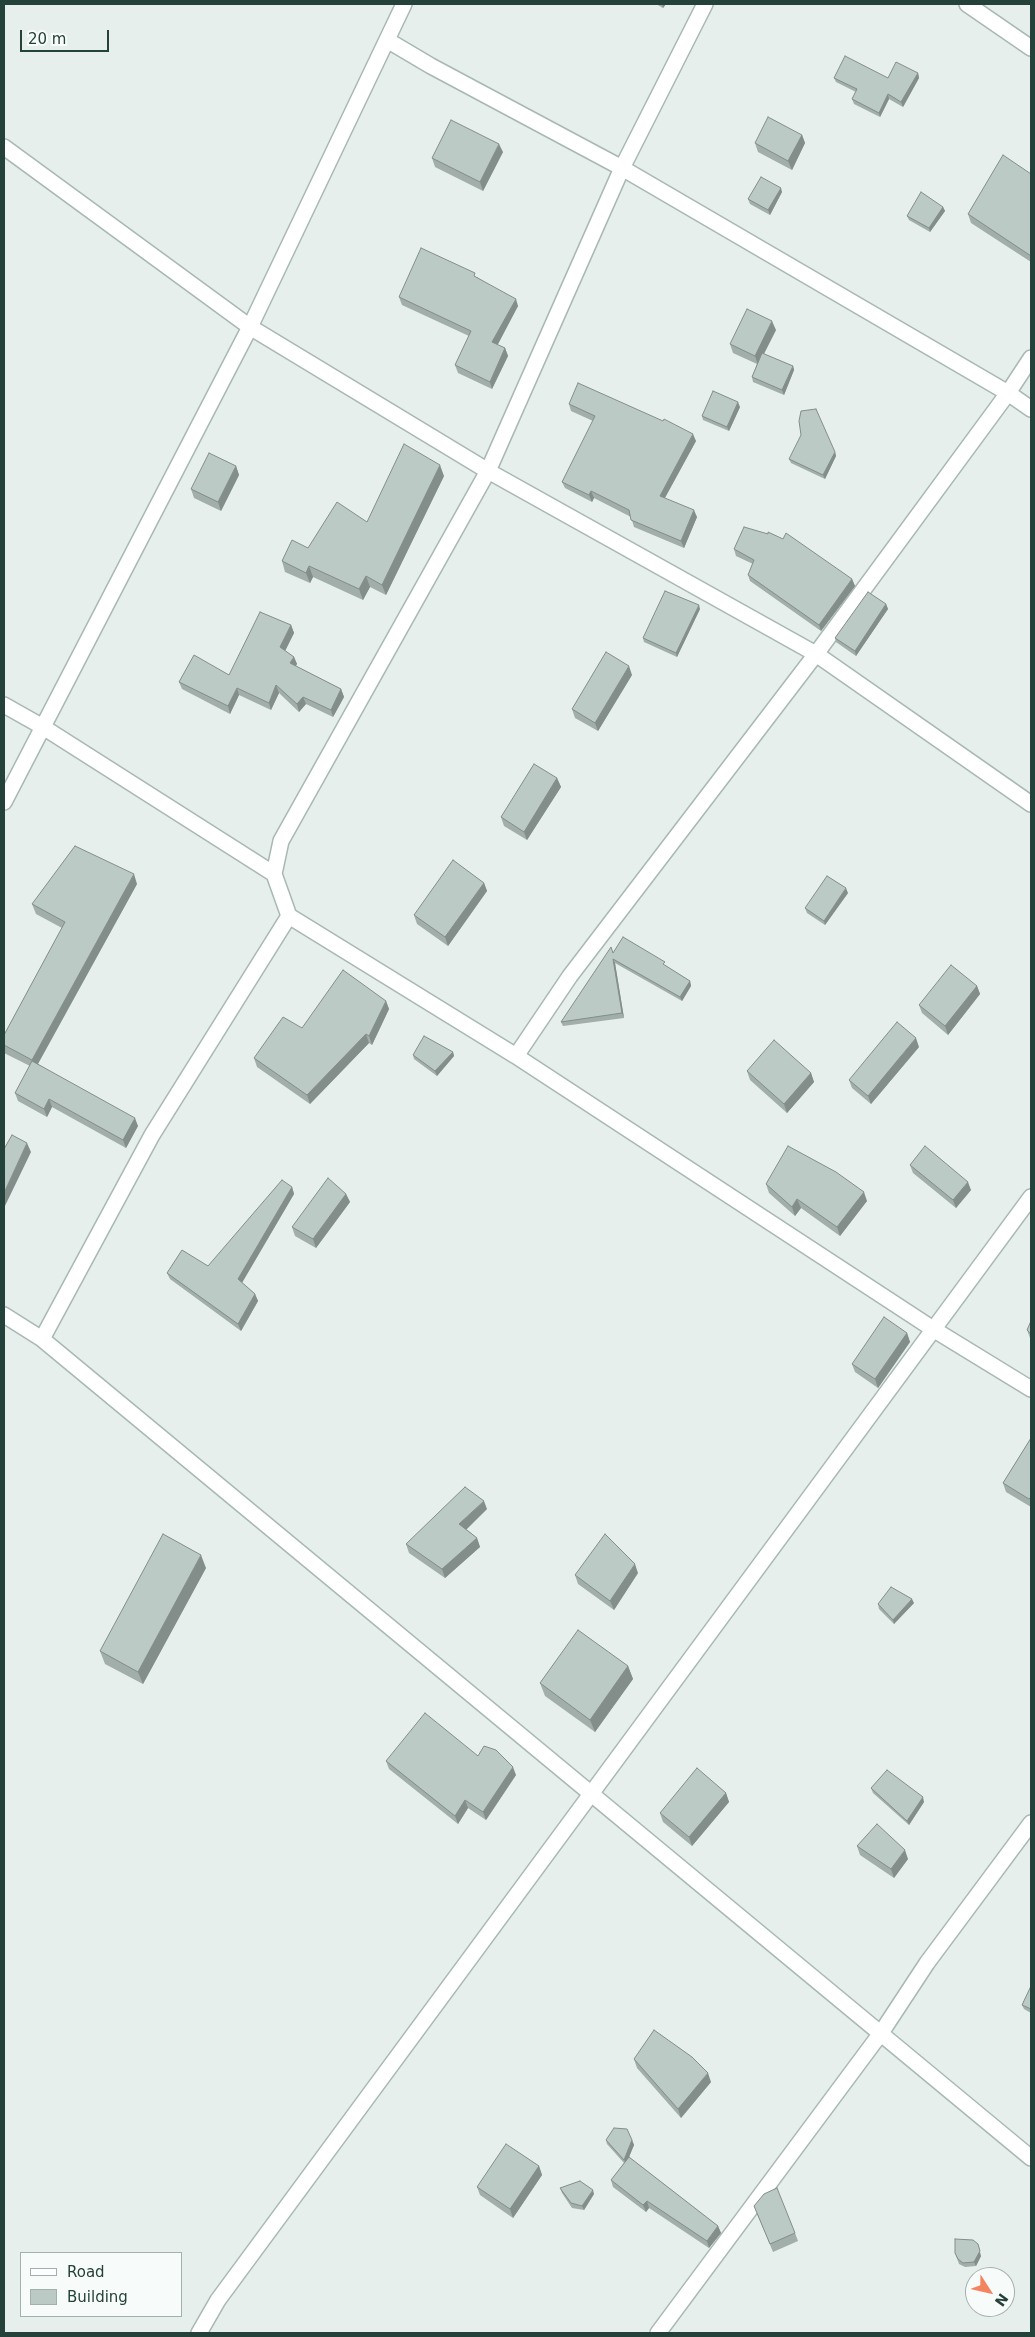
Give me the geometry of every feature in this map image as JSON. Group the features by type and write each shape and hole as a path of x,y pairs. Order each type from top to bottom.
{"street":[{"path":"4,802 250,327 404,4"},
{"path":"705,4 622,168 488,470 281,841 274,874 289,916 516,1056 933,1329 1031,1390"},
{"path":"967,4 1031,48"},
{"path":"387,40 431,66 622,168 1008,393 1031,409"},
{"path":"4,147 250,327 488,470 816,654 1031,804"},
{"path":"516,1056 570,976 816,654 1008,393 1031,358"},
{"path":"4,705 43,727 274,874"},
{"path":"42,1339 152,1135 289,916"},
{"path":"199,2333 218,2300 1031,1198"},
{"path":"4,1315 42,1339 1031,2158"},
{"path":"658,2333 881,2033 927,1963 1031,1823"}],"building":[{"path":"845,56 888,78 896,62 918,73 901,102 888,94 879,113 852,99 857,89 834,78"},
{"path":"768,117 802,135 788,161 755,143"},
{"path":"451,120 499,144 480,182 432,158"},
{"path":"1003,155 1031,174 1031,256 968,214"},
{"path":"761,177 781,188 768,210 748,199"},
{"path":"921,192 943,207 929,228 907,216"},
{"path":"421,248 475,273 474,276 516,299 492,342 505,348 490,382 455,365 471,331 399,297"},
{"path":"747,309 772,321 755,356 730,344"},
{"path":"762,353 793,366 782,390 752,377"},
{"path":"578,383 663,421 664,419 693,434 660,496 694,510 681,541 631,520 629,510 591,491 589,495 562,482 595,416 569,404"},
{"path":"713,391 738,402 727,427 702,416"},
{"path":"816,409 835,452 823,475 789,459 801,435 799,421 801,411"},
{"path":"404,444 440,465 382,585 366,576 359,589 309,566 306,573 282,561 292,540 308,548 337,502 367,522"},
{"path":"209,453 236,466 218,502 191,489"},
{"path":"744,527 768,534 768,532 783,539 786,533 852,579 819,625 748,575 754,560 734,549"},
{"path":"665,591 699,605 676,653 643,638"},
{"path":"868,592 886,604 855,651 835,638"},
{"path":"260,612 291,625 280,647 294,657 290,663 341,689 331,710 303,697 297,704 276,685 269,703 237,688 228,706 179,682 194,655 229,675"},
{"path":"606,652 629,666 595,723 572,709"},
{"path":"534,764 557,778 524,832 501,817"},
{"path":"75,846 134,874 32,1060 4,1045 4,1035 65,922 32,904"},
{"path":"453,860 484,883 445,937 414,915"},
{"path":"827,876 846,888 824,921 805,908"},
{"path":"623,937 665,962 663,964 690,981 680,997 613,959 622,1013 561,1022 611,947 613,953"},
{"path":"951,965 977,986 945,1026 919,1005"},
{"path":"343,970 386,1001 369,1036 366,1034 307,1095 254,1058 283,1017 302,1028"},
{"path":"897,1022 916,1038 868,1096 849,1080"},
{"path":"424,1036 453,1052 435,1071 413,1055"},
{"path":"774,1040 811,1073 784,1104 747,1071"},
{"path":"32,1061 135,1118 123,1140 49,1099 44,1109 15,1093"},
{"path":"12,1135 27,1143 4,1193 4,1149"},
{"path":"788,1146 836,1172 864,1192 837,1227 797,1199 792,1207 766,1184"},
{"path":"925,1146 968,1182 953,1200 910,1165"},
{"path":"328,1178 346,1194 313,1239 292,1227"},
{"path":"282,1180 292,1187 238,1279 255,1294 238,1324 167,1273 182,1250 208,1266"},
{"path":"884,1317 907,1333 875,1379 852,1364"},
{"path":"1031,1321 1031,1334 1027,1330"},
{"path":"1031,1438 1031,1497 1029,1499 1003,1483"},
{"path":"465,1487 484,1501 459,1524 477,1538 442,1569 406,1544"},
{"path":"163,1534 201,1555 138,1672 100,1651"},
{"path":"605,1534 635,1564 610,1601 575,1575"},
{"path":"891,1587 912,1599 893,1620 878,1604"},
{"path":"578,1630 628,1666 590,1720 540,1683"},
{"path":"425,1713 478,1756 484,1746 496,1750 513,1767 483,1812 465,1800 455,1816 386,1761"},
{"path":"697,1768 726,1793 689,1837 660,1813"},
{"path":"887,1770 923,1797 907,1821 871,1788"},
{"path":"877,1824 905,1850 891,1869 857,1846"},
{"path":"1031,1986 1031,2009 1022,2005"},
{"path":"654,2030 692,2057 708,2073 678,2109 634,2059"},
{"path":"614,2128 627,2129 632,2140 624,2160 606,2140"},
{"path":"506,2144 539,2166 510,2209 477,2187"},
{"path":"629,2157 718,2226 707,2241 647,2201 643,2205 611,2180"},
{"path":"580,2181 593,2190 582,2206 571,2203 560,2188"},
{"path":"777,2188 795,2233 770,2244 754,2206 764,2194"},
{"path":"955,2239 973,2240 978,2244 980,2251 974,2262 963,2263 958,2259 955,2253"}]}
